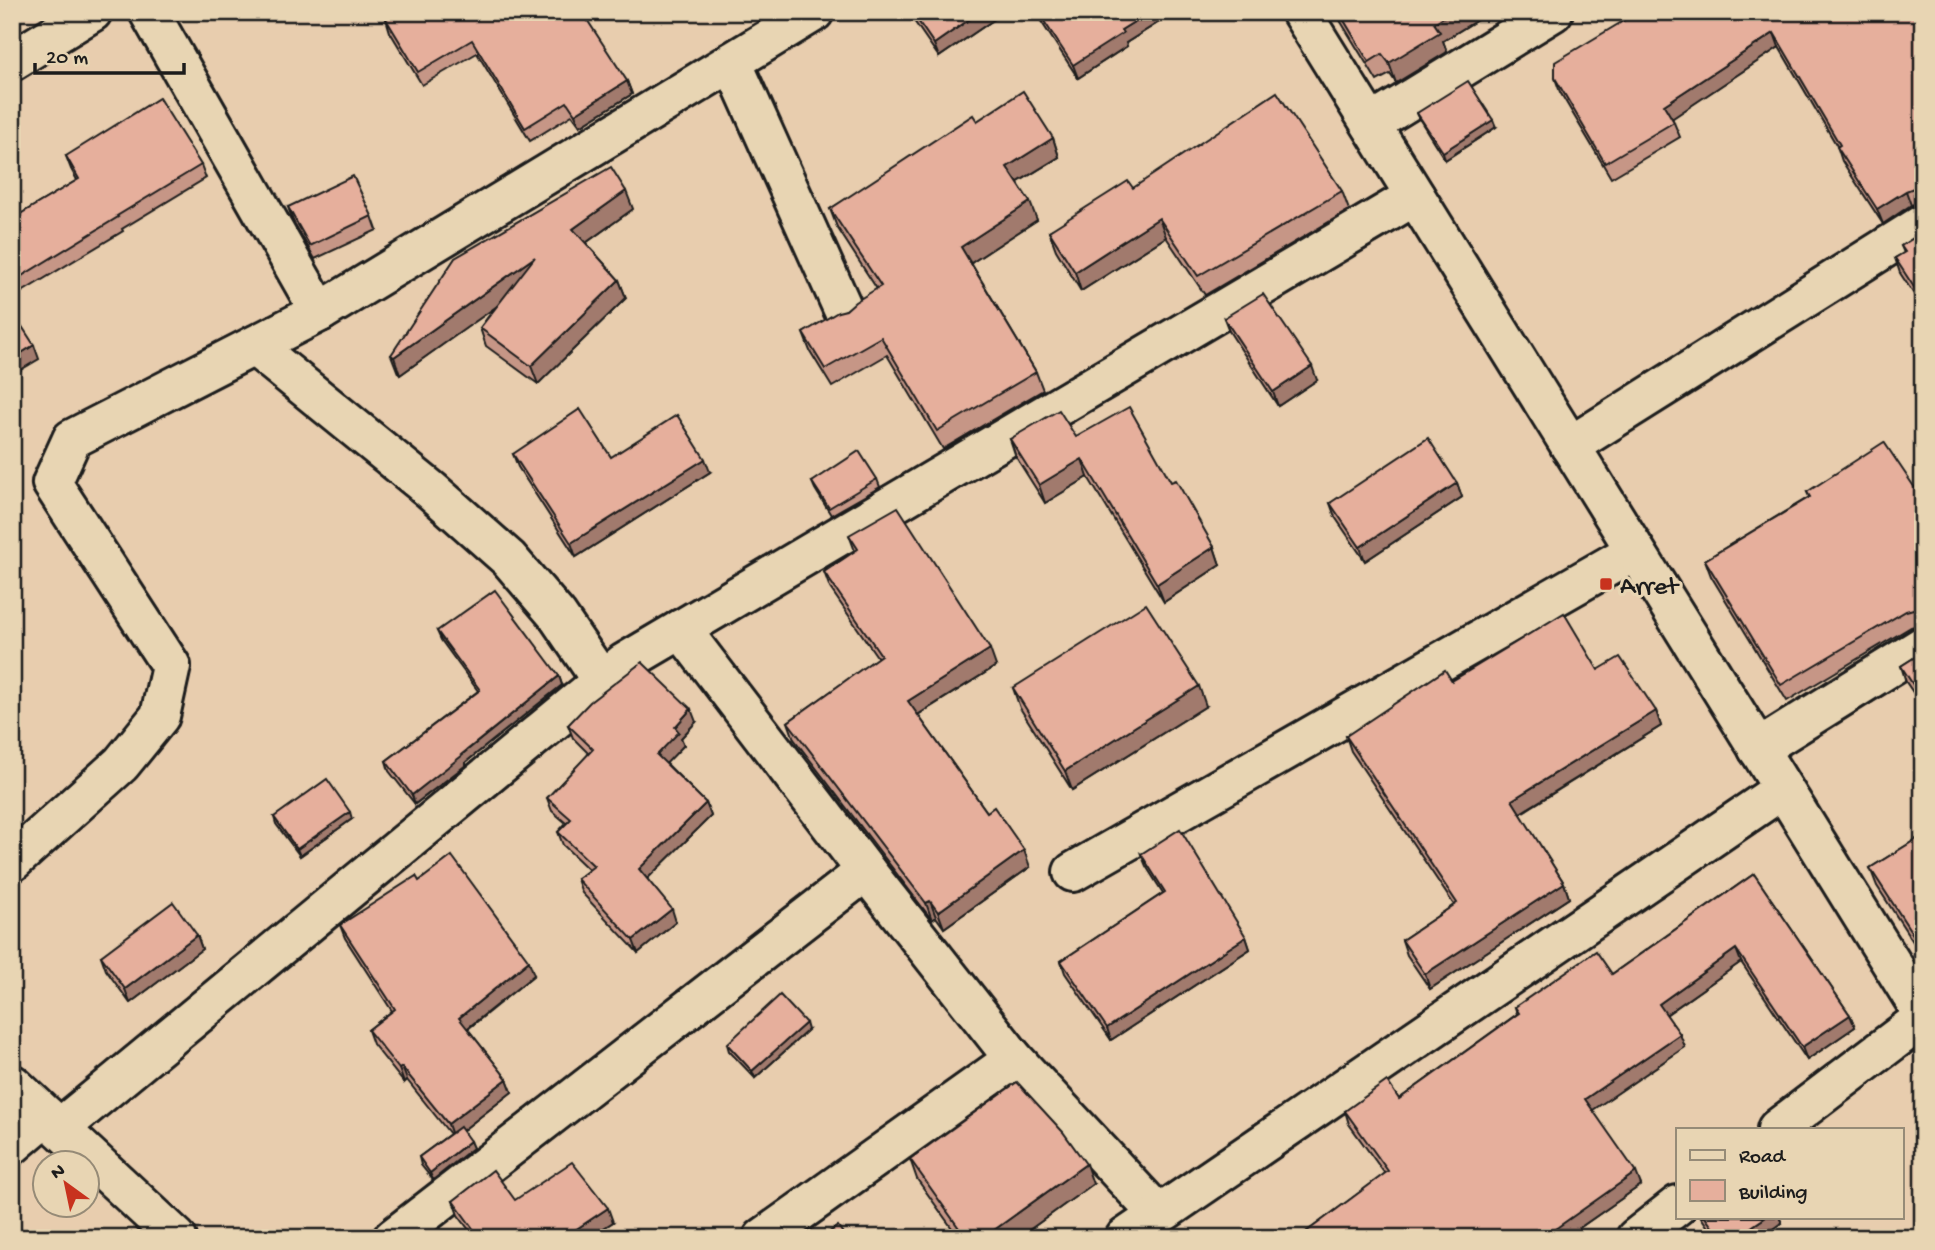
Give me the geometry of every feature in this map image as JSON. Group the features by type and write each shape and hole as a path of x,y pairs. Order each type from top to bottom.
{"street":[{"path":"12,61 92,12"},
{"path":"12,862 121,764 160,716 171,666 52,483 72,439 320,312 814,12"},
{"path":"1301,12 1923,1016 1778,1128"},
{"path":"1371,124 1553,12"},
{"path":"155,15 320,312"},
{"path":"732,62 843,309"},
{"path":"12,1145 53,1122 624,663 1415,196"},
{"path":"1570,446 1923,224"},
{"path":"254,346 431,490 509,559 557,615 602,681"},
{"path":"1073,872 1635,551"},
{"path":"681,629 1014,1059 1158,1214"},
{"path":"1758,749 1923,646"},
{"path":"1125,1238 1783,789"},
{"path":"393,1238 866,871"},
{"path":"763,1238 1014,1059"},
{"path":"12,1084 177,1238"},
{"path":"1636,1238 1676,1207"}],"building":[{"path":"397,12 460,12 463,18 473,12 582,12 627,81 575,114 567,102 525,128 472,40 418,72 386,19"},
{"path":"912,12 980,12 934,44"},
{"path":"1038,12 1150,12 1073,65"},
{"path":"1339,12 1451,12 1434,23 1440,32 1389,63 1382,54 1369,62"},
{"path":"1620,12 1923,12 1923,189 1916,187 1906,191 1877,209 1837,147 1840,145 1774,33 1664,105 1674,122 1605,163 1555,78 1555,62 1625,20"},
{"path":"1468,81 1493,120 1443,152 1417,113"},
{"path":"1023,91 1053,138 1007,167 1030,202 961,247 1036,372 937,431 881,337 825,369 803,333 846,310 881,286 830,209 973,115 977,121"},
{"path":"1277,92 1342,191 1198,276 1159,218 1075,272 1049,231 1128,181 1133,188"},
{"path":"159,98 201,165 12,282 12,219 79,179 66,156"},
{"path":"611,167 626,191 573,229 619,280 531,366 480,328 535,257 394,357 391,355 455,258"},
{"path":"353,176 372,216 310,246 288,207"},
{"path":"1923,232 1923,301 1895,258 1905,252 1901,246"},
{"path":"1263,294 1312,366 1273,392 1224,318"},
{"path":"12,311 34,345 12,359"},
{"path":"1129,407 1171,482 1176,480 1214,547 1157,584 1082,459 1039,485 1010,439 1059,410 1076,437"},
{"path":"580,409 611,457 677,415 705,459 571,543 513,454"},
{"path":"1428,438 1457,483 1360,547 1330,503"},
{"path":"1884,442 1923,500 1923,610 1917,608 1906,611 1781,685 1705,560 1810,497 1807,492"},
{"path":"859,451 877,479 829,508 812,482"},
{"path":"898,507 990,649 908,701 987,812 994,807 1024,850 938,912 930,901 926,903 788,722 881,655 824,572 858,549 849,535"},
{"path":"495,590 559,676 412,795 386,761 480,690 437,631"},
{"path":"1146,604 1199,686 1065,771 1013,688"},
{"path":"1564,613 1598,670 1620,657 1656,711 1512,800 1564,883 1425,974 1402,940 1457,903 1346,736 1445,670 1452,681"},
{"path":"1923,652 1923,700 1901,666"},
{"path":"642,662 691,709 675,727 679,732 657,755 706,803 639,869 672,909 633,940 577,879 594,866 558,832 571,819 547,798 593,749 568,725 590,702"},
{"path":"327,779 350,812 297,849 274,817"},
{"path":"1180,829 1246,937 1107,1028 1061,961 1165,892 1141,854"},
{"path":"1923,835 1923,950 1870,868"},
{"path":"452,856 529,961 459,1018 507,1079 448,1124 368,1030 395,1009 340,925 416,876 419,881"},
{"path":"1754,874 1850,1015 1802,1047 1736,949 1659,1004 1680,1034 1585,1099 1636,1172 1558,1227 1541,1238 1298,1238 1388,1171 1345,1111 1387,1081 1399,1099 1519,1013 1515,1007 1596,951 1612,974"},
{"path":"173,902 197,935 125,989 101,956"},
{"path":"780,995 806,1023 752,1071 727,1044"},
{"path":"1017,1082 1063,1132 1086,1164 983,1238 966,1238 910,1159"},
{"path":"460,1127 470,1141 430,1173 419,1157"},
{"path":"572,1162 608,1208 563,1238 480,1238 453,1201 493,1170 515,1200"},
{"path":"1706,1218 1765,1218 1735,1238 1720,1238"},
{"path":"838,1226 846,1238 821,1238"}],"place":[{"name":"Arret","path":"1606,584"}]}
